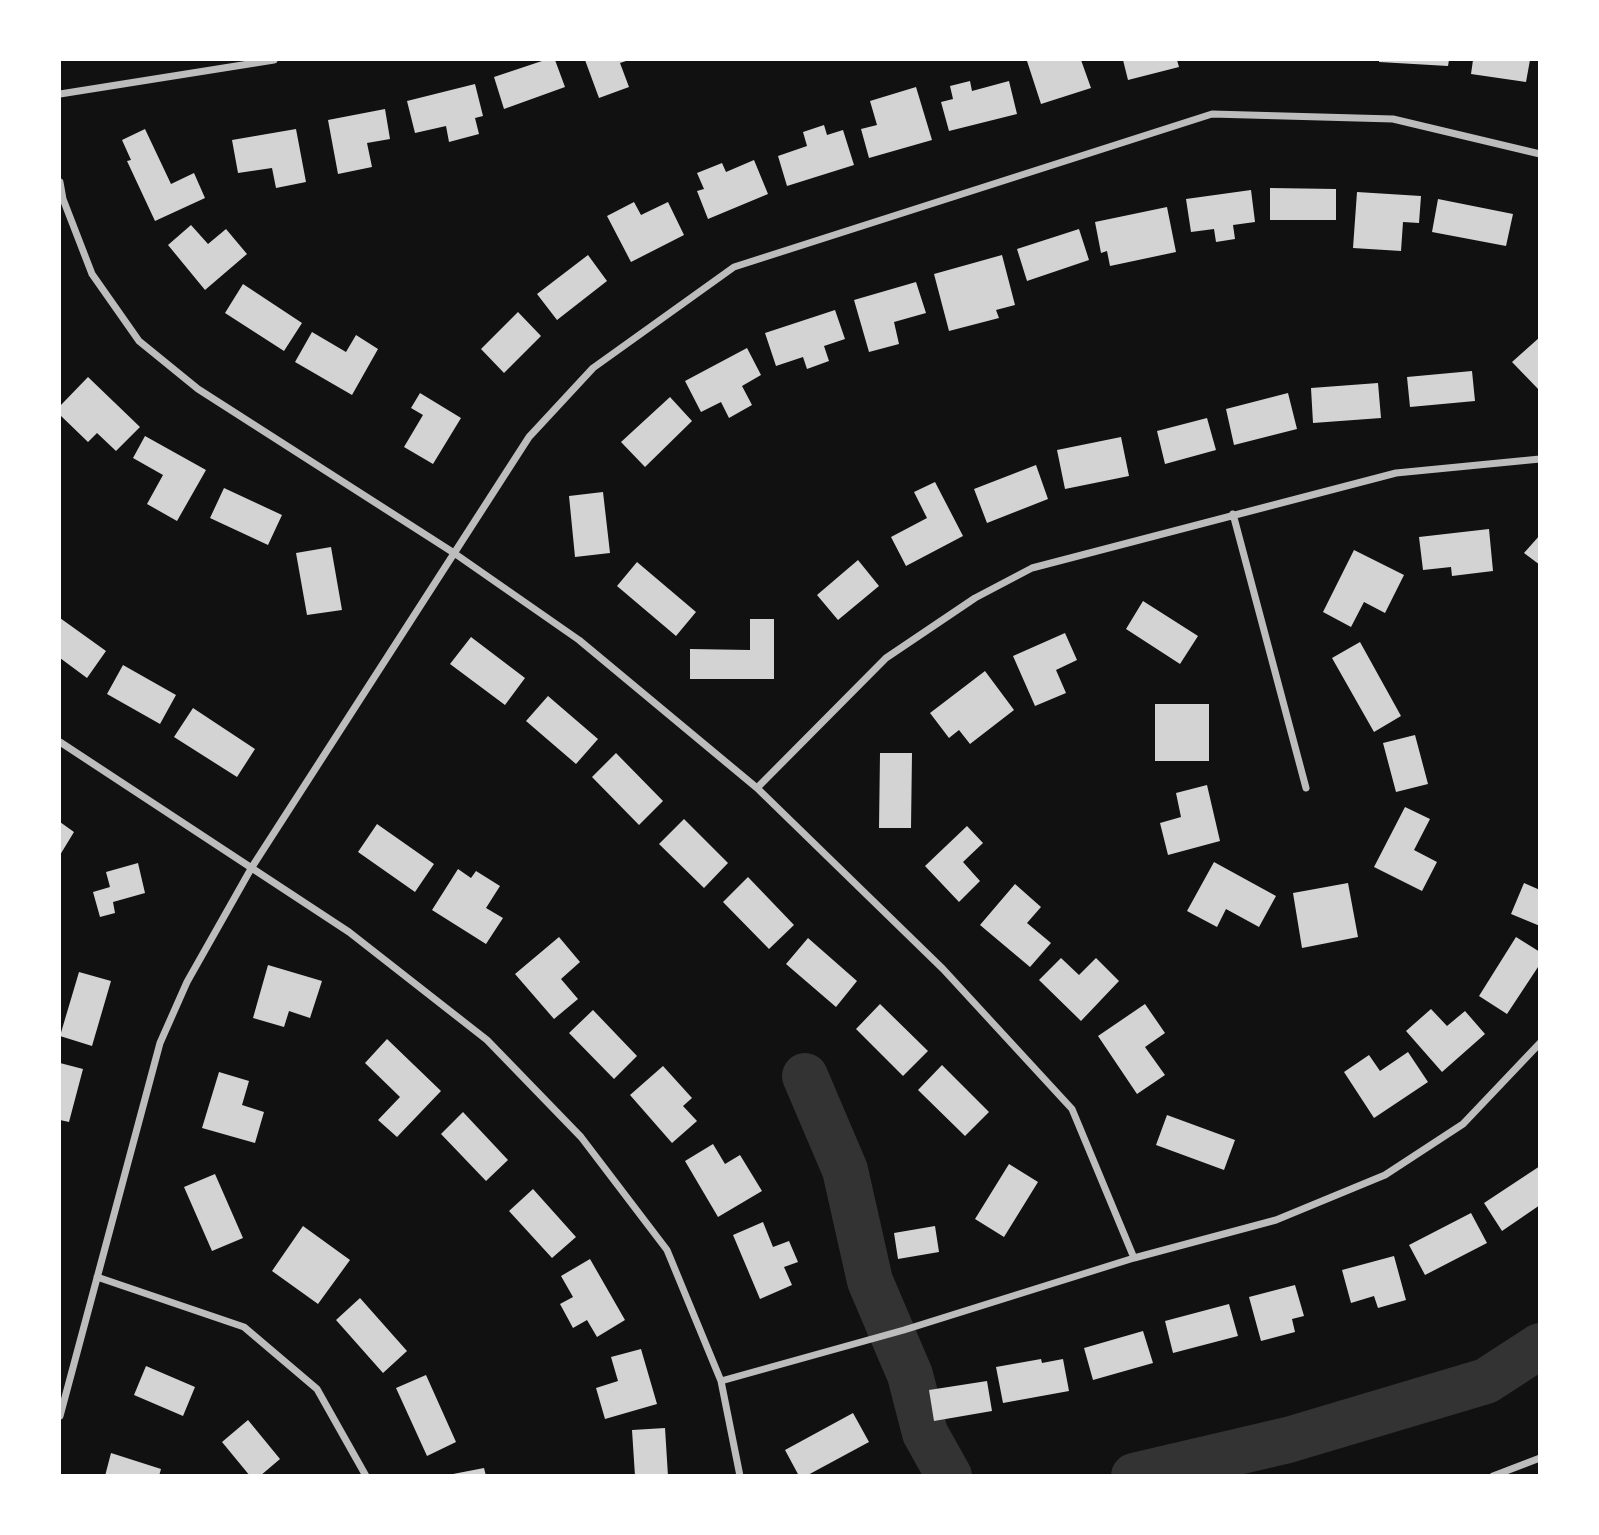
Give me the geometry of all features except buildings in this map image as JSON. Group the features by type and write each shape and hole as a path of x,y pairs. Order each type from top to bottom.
{"street":[{"path":"60,94 274,60"},
{"path":"60,1416 160,1043 187,982 252,867 529,438 593,368 734,267 1212,114 1393,119 1539,153"},
{"path":"60,182 63,199 92,274 139,341 198,390 454,552 579,640 757,788 943,969 1072,1109 1134,1258"},
{"path":"757,788 886,658 975,598 1031,568 1396,473 1539,459"},
{"path":"1233,514 1306,788"},
{"path":"60,742 349,932 487,1040 581,1137 667,1251 721,1381 740,1475"},
{"path":"721,1381 904,1330 1134,1258 1276,1220 1385,1175 1463,1124 1539,1043"},
{"path":"97,1277 244,1327 317,1389 366,1475"},
{"path":"1493,1475 1539,1458"}],"waterway":[{"path":"805,1076 845,1170 870,1281 910,1375 925,1433 949,1476"},
{"path":"1134,1476 1288,1440 1486,1381 1540,1346"}]}
